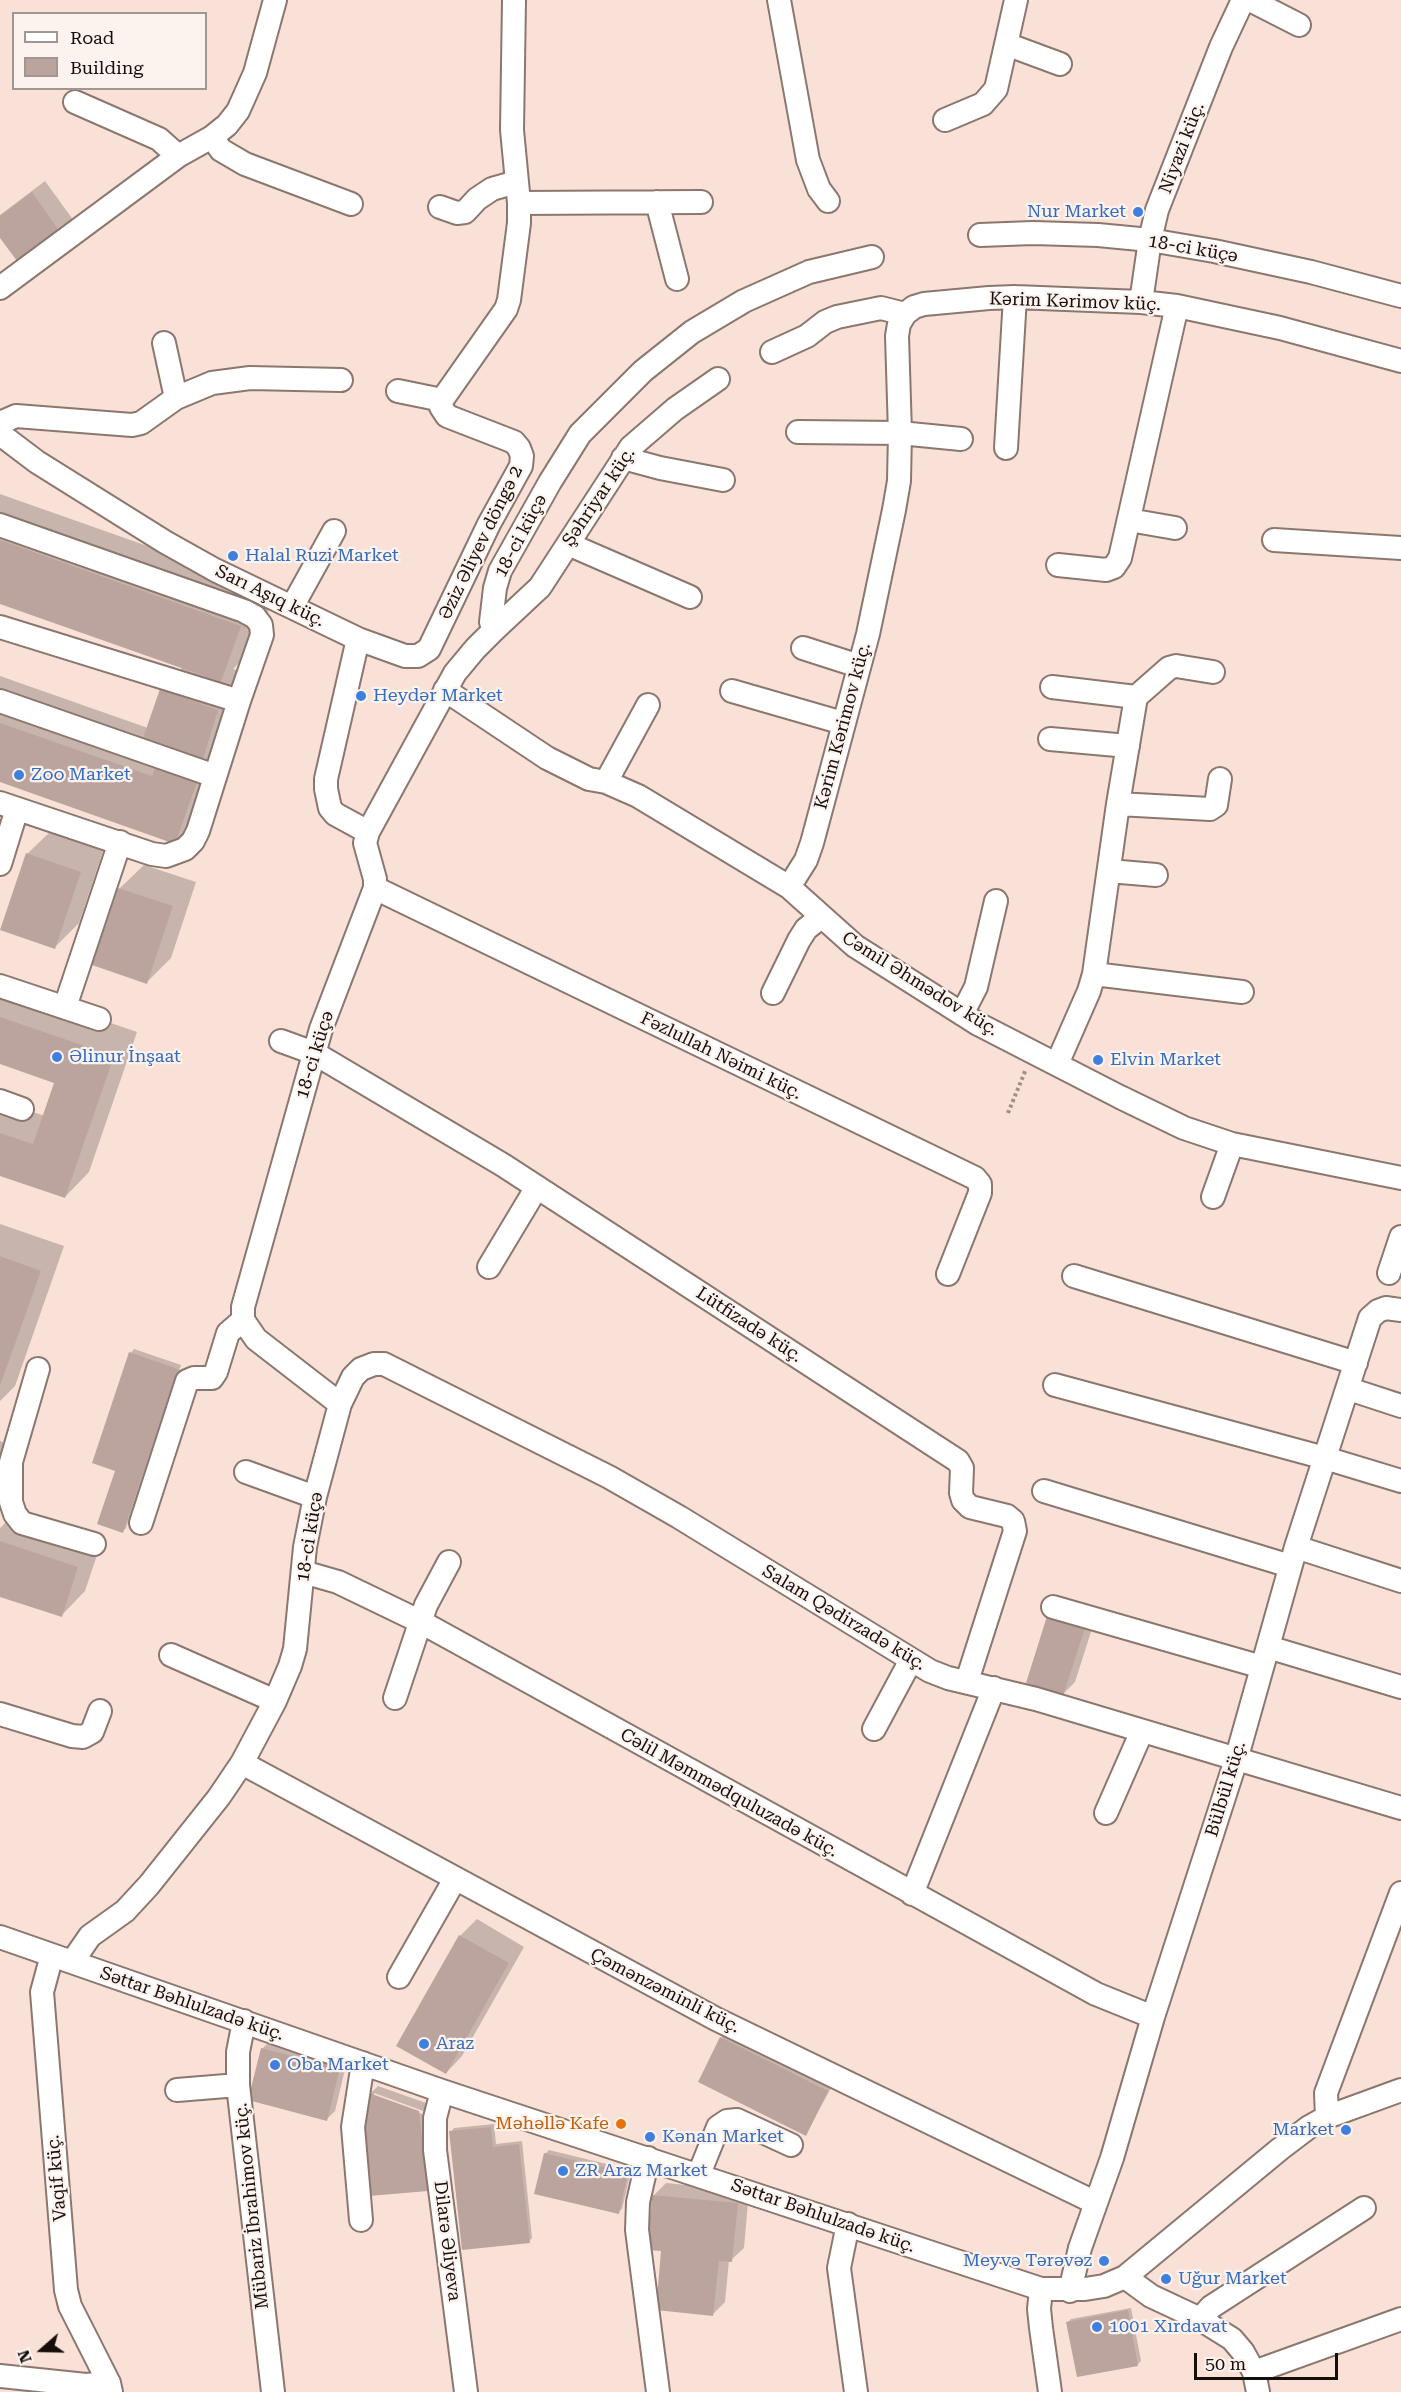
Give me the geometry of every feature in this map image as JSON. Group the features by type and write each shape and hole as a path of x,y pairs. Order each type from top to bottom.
{"street":[{"path":"0,287 178,156 212,137 227,125 238,111 255,73 275,0"},
{"path":"398,391 442,400 506,309 518,234 518,193 512,130 514,0"},
{"path":"779,0 808,160 819,189 828,201"},
{"path":"945,120 983,104 996,89 1016,0"},
{"name":"Niyazi küç.","path":"1141,302 1149,240 1166,188 1221,47 1243,0"},
{"path":"1250,0 1299,26"},
{"path":"1006,44 1060,64"},
{"path":"75,102 159,139 178,156"},
{"path":"212,137 221,150 245,164 351,204"},
{"path":"440,207 458,213 465,212 492,189 518,193 657,202 702,202"},
{"path":"657,202 677,279"},
{"name":"18-ci küçə","path":"980,235 1033,233 1098,235 1149,240 1290,267 1401,296"},
{"name":"18-ci küçə","path":"494,630 491,622 495,588 500,571 580,434 607,405 643,371 692,332 744,301 809,272 872,258"},
{"path":"1006,448 1015,297"},
{"name":"Kərim Kərimov küç.","path":"789,887 806,860 812,843 868,634 894,510 899,482 900,433 897,336 899,324 905,314 914,307 924,304 1015,297 1141,302 1177,306 1280,328 1401,361"},
{"path":"1058,565 1106,570 1114,567 1120,558 1177,306"},
{"path":"772,352 807,336 825,322 837,317 881,308 905,314"},
{"path":"164,343 176,398"},
{"path":"0,423 16,416 132,425 141,423 176,398 212,383 236,378 341,380"},
{"name":"Şəhriyar küç.","path":"494,630 540,587 623,458 644,434 718,379"},
{"name":"Əziz Əliyev döngə 2","path":"358,639 405,656 418,656 429,649 489,524 521,466 522,456 514,442 447,416 441,407 442,400"},
{"path":"798,432 900,433 961,439"},
{"name":"Sarı Aşıq küç.","path":"0,434 38,462 165,542 215,570 358,639"},
{"path":"623,458 660,468 723,480"},
{"path":"1129,520 1175,528"},
{"path":"0,525 244,610 255,617 261,625 262,635 198,831 193,841 185,849 166,856 153,854 8,806 0,864"},
{"path":"292,607 334,531"},
{"path":"1274,540 1384,549 1401,548"},
{"path":"568,544 690,597"},
{"path":"0,627 239,701"},
{"path":"375,888 375,879 365,843 368,832 445,690 462,665 494,630"},
{"path":"358,639 326,779 326,789 330,808 335,814 368,832"},
{"path":"803,648 859,666"},
{"path":"1057,1064 1089,991 1094,974 1136,697 1169,668 1176,666 1214,672"},
{"path":"1052,687 1136,697"},
{"name":"Cəmil Əhmədov küç.","path":"445,690 547,758 589,779 606,782 638,796 789,887 855,946 962,1014 1033,1052 1176,1124 1232,1144 1401,1178"},
{"path":"732,691 843,723"},
{"path":"0,701 215,776"},
{"path":"606,782 648,705"},
{"path":"1050,739 1128,746"},
{"path":"1118,804 1210,809 1216,806 1220,779"},
{"path":"66,1007 120,842"},
{"path":"1109,871 1156,875"},
{"name":"18-ci küçə","path":"243,1320 243,1307 321,1029 375,888"},
{"name":"Fəzlullah Nəimi küç.","path":"375,888 975,1178 980,1184 980,1193 948,1274"},
{"path":"962,1014 976,987 996,901"},
{"path":"773,993 799,940 806,929 821,917"},
{"path":"1094,974 1242,992"},
{"path":"0,986 99,1019"},
{"name":"Lütfizadə küç.","path":"281,1041 314,1053 537,1187 952,1455 962,1468 963,1500 970,1507 1007,1516 1013,1521 1015,1531 967,1682"},
{"path":"0,1101 22,1109"},
{"path":"1213,1197 1232,1144"},
{"path":"489,1267 537,1187"},
{"path":"1389,1273 1401,1237"},
{"path":"1074,1276 1356,1363"},
{"name":"Bülbül küç.","path":"1070,2291 1080,2248 1127,2112 1153,2017 1236,1760 1293,1557 1370,1318 1386,1308 1401,1310"},
{"path":"141,1523 187,1381 194,1377 212,1378 228,1333 243,1320 256,1339 340,1404"},
{"name":"Salam Qədirzadə küç.","path":"340,1404 353,1377 361,1369 374,1364 384,1364 609,1477 679,1517 930,1671 1401,1808"},
{"path":"38,1370 7,1446 11,1472 11,1502 15,1514 22,1522 94,1544"},
{"path":"1055,1385 1325,1458 1401,1481"},
{"path":"1349,1389 1401,1406"},
{"name":"18-ci küçə","path":"62,1959 125,1911 149,1885 219,1797 242,1763 275,1701 291,1666 295,1649 305,1547 315,1497 340,1404"},
{"path":"246,1472 315,1497"},
{"path":"1044,1491 1293,1557 1401,1581"},
{"path":"395,1698 426,1605 449,1562"},
{"name":"Cəlil Məmmədquluzadə küç.","path":"303,1572 338,1582 420,1622 1096,1994 1153,2017"},
{"path":"1053,1607 1401,1687"},
{"path":"171,1655 275,1701"},
{"path":"874,1729 911,1660"},
{"path":"912,1894 994,1688"},
{"path":"0,1714 72,1736 83,1737 92,1732 100,1711"},
{"path":"1106,1814 1142,1731"},
{"name":"Çəmənzəminli küç.","path":"242,1763 717,2019 1096,2203"},
{"path":"399,1977 455,1879"},
{"path":"1327,2117 1326,2093 1401,1893"},
{"name":"Səttar Bəhlulzadə küç.","path":"0,1937 442,2091 699,2174 1041,2289 1070,2291 1104,2286 1125,2277 1280,2149 1327,2117 1401,2090"},
{"name":"Vaqif küç.","path":"62,1959 42,1992 66,2290 70,2306 110,2388"},
{"name":"Mübariz İbrahimov küç.","path":"244,2021 238,2052 238,2085 273,2392"},
{"path":"361,2220 353,2127 363,2063"},
{"path":"177,2090 238,2085"},
{"name":"Dilarə Əliyeva","path":"442,2091 435,2118 435,2150 466,2392"},
{"path":"699,2174 718,2127 727,2121 737,2120 791,2145"},
{"path":"648,2158 638,2202 637,2230 658,2392"},
{"path":"1200,2319 1211,2307 1364,2208"},
{"path":"848,2224 839,2268 856,2392"},
{"path":"1125,2277 1151,2296 1200,2319 1232,2339 1243,2352 1256,2382 1401,2319"},
{"path":"1041,2289 1040,2319 1050,2392"},
{"path":"0,2376 110,2388"}],"path":[{"path":"1008,1113 1033,1052"}],"building":[{"path":"32,192 62,235 20,265 0,238 0,216"},
{"path":"0,540 241,626 221,682 0,604"},
{"path":"160,689 218,710 203,759 143,738"},
{"path":"0,723 152,776 155,767 197,782 175,844 0,782"},
{"path":"26,853 81,872 55,949 0,930"},
{"path":"118,888 173,906 147,984 92,965"},
{"path":"0,1017 114,1056 65,1198 0,1176 0,1133 33,1144 54,1083 0,1064"},
{"path":"0,1256 41,1271 0,1386"},
{"path":"129,1352 178,1369 123,1533 97,1524 115,1471 92,1463"},
{"path":"0,1541 78,1567 62,1617 0,1597"},
{"path":"1048,1613 1086,1625 1063,1696 1026,1683"},
{"path":"459,1935 509,1963 446,2074 396,2046"},
{"path":"720,2037 828,2091 806,2136 698,2082"},
{"path":"261,2048 340,2068 327,2121 248,2100"},
{"path":"369,2093 419,2111 428,2191 369,2196 361,2131"},
{"path":"491,2127 493,2147 519,2144 530,2243 462,2250 449,2131"},
{"path":"544,2153 628,2173 619,2214 534,2194"},
{"path":"652,2195 738,2203 732,2262 719,2261 713,2316 656,2310 661,2251 647,2250"},
{"path":"1128,2310 1138,2366 1077,2377 1066,2322"}],"place":[{"name":"Nur Market","path":"1138,212"},
{"name":"Halal Ruzi Market","path":"233,556"},
{"name":"Heydər Market","path":"361,696"},
{"name":"Zoo Market","path":"19,775"},
{"name":"Əlinur İnşaat","path":"57,1057"},
{"name":"Elvin Market","path":"1098,1060"},
{"name":"Araz","path":"424,2044"},
{"name":"Oba Market","path":"275,2065"},
{"name":"Məhəllə Kafe","path":"621,2124"},
{"name":"Market","path":"1346,2130"},
{"name":"Kənan Market","path":"650,2137"},
{"name":"ZR Araz Market","path":"563,2171"},
{"name":"Meyvə Tərəvəz","path":"1104,2261"},
{"name":"Uğur Market","path":"1166,2279"},
{"name":"1001 Xırdavat","path":"1097,2327"}]}
